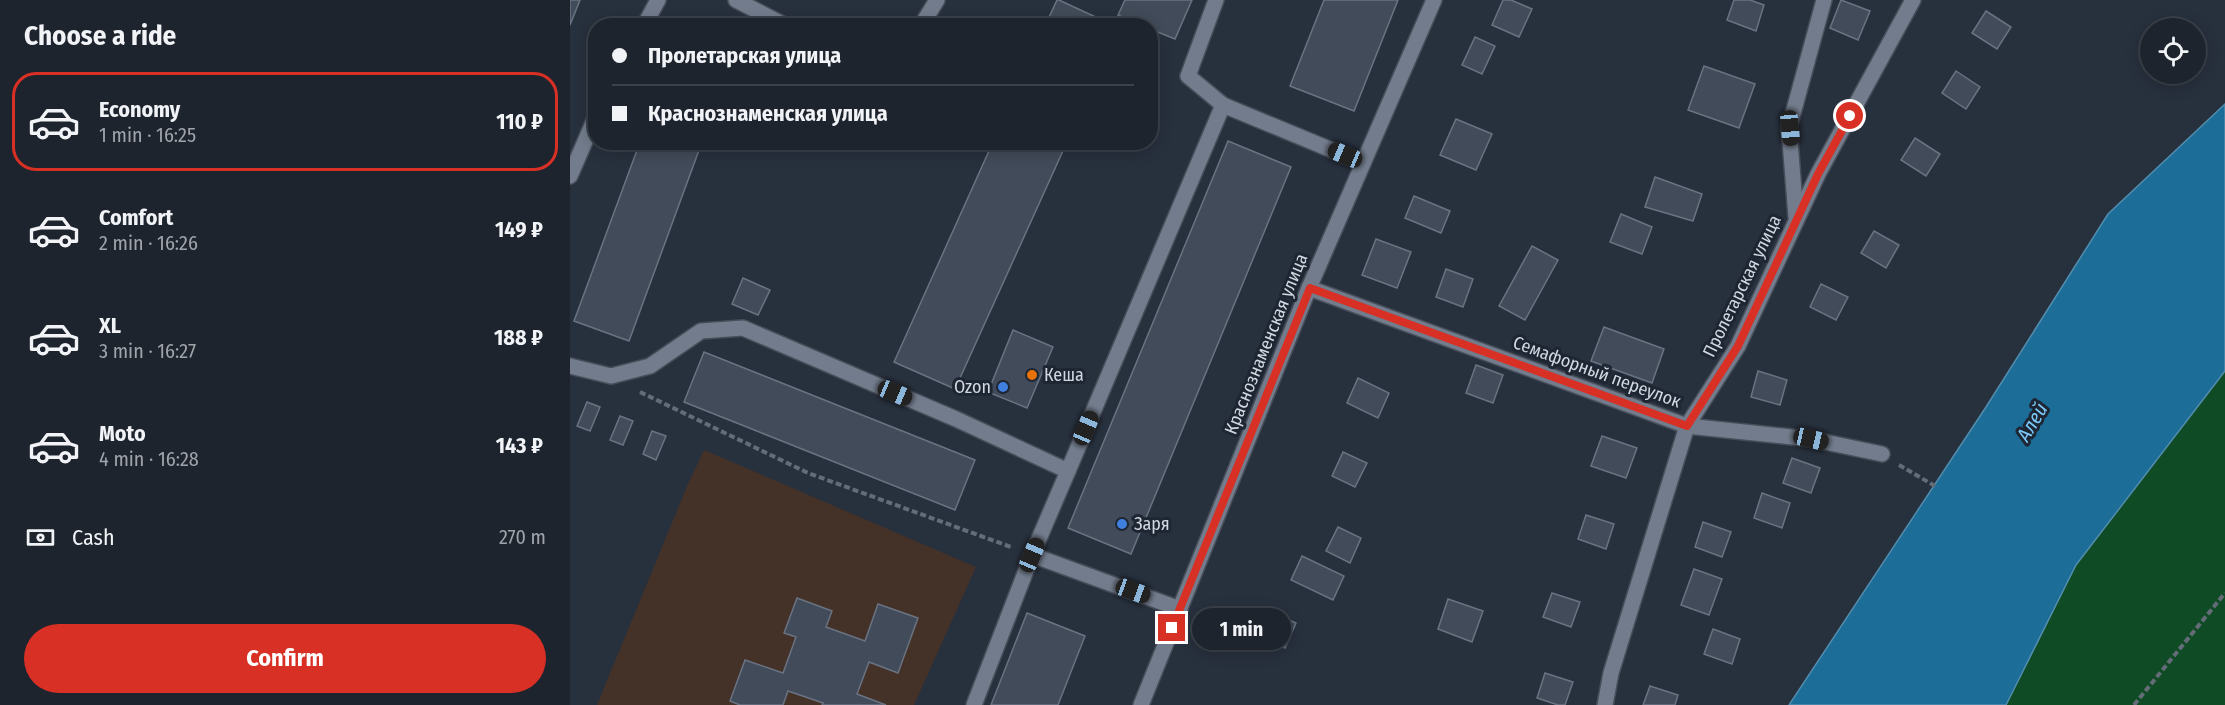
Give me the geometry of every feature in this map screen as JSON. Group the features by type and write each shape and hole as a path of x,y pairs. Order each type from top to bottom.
{"street":[{"path":"648,18 658,0"},
{"path":"736,0 771,18"},
{"path":"926,18 937,0"},
{"path":"1216,0 1188,76 1223,105 1364,163"},
{"name":"Краснознаменская улица","path":"1141,705 1310,288 1434,0"},
{"path":"1797,219 1790,128 1824,0"},
{"name":"Пролетарская улица","path":"1605,705 1611,674 1687,426 1738,346 1818,174 1913,0"},
{"path":"974,705 1032,555 1223,105"},
{"path":"570,176 588,134"},
{"name":"Семафорный переулок","path":"1310,288 1687,426 1811,439 1882,454"},
{"path":"570,366 610,376 650,366 701,331 743,328 956,419 1068,471"},
{"path":"1032,555 1180,609"}],"path":[{"path":"602,374 808,473 1032,555"},
{"path":"1882,454 1935,486"},
{"path":"2134,705 2225,593"}],"shaded area":[{"path":"704,450 976,567 914,705 597,705"}],"green space":[{"path":"2225,371 2225,705 2006,705 2076,565"}],"water":[{"name":"Алей","path":"2225,104 2225,371 2076,565 2006,705 1789,705 1986,407 2108,214"}],"building":[{"path":"570,0 580,0 570,25"},
{"path":"1059,0 1098,18 1049,18"},
{"path":"1125,0 1192,0 1175,39 1158,32 1158,18 1125,18 1118,15"},
{"path":"1324,0 1398,0 1354,111 1290,86"},
{"path":"1503,0 1511,0 1532,9 1519,37 1492,25"},
{"path":"1734,0 1750,0 1764,5 1756,31 1727,20"},
{"path":"1841,0 1870,11 1858,40 1830,28"},
{"path":"1986,11 2011,27 1997,49 1972,33"},
{"path":"1475,37 1495,46 1482,74 1462,65"},
{"path":"1704,66 1755,84 1739,128 1688,110"},
{"path":"1956,71 1980,87 1966,109 1942,93"},
{"path":"1456,119 1492,134 1476,170 1440,155"},
{"path":"1915,138 1940,154 1926,176 1901,160"},
{"path":"1228,141 1291,167 1131,554 1068,528"},
{"path":"637,150 699,150 629,341 574,321"},
{"path":"989,150 1063,150 955,389 894,362"},
{"path":"1655,177 1702,194 1693,221 1645,207"},
{"path":"1414,196 1450,211 1441,233 1405,218"},
{"path":"1621,214 1652,227 1642,254 1610,242"},
{"path":"1874,231 1899,245 1886,268 1861,253"},
{"path":"1376,239 1411,252 1397,288 1362,275"},
{"path":"1532,246 1558,260 1525,320 1499,306"},
{"path":"1446,269 1473,279 1463,307 1436,297"},
{"path":"743,278 770,290 758,315 732,304"},
{"path":"1821,284 1848,297 1836,320 1810,307"},
{"path":"1604,327 1664,349 1652,383 1591,361"},
{"path":"1013,330 1053,347 1027,408 988,392"},
{"path":"704,352 975,460 955,510 684,402"},
{"path":"1476,365 1503,375 1493,403 1466,393"},
{"path":"1758,371 1787,380 1780,405 1751,397"},
{"path":"1358,378 1389,393 1378,418 1347,403"},
{"path":"587,402 600,407 590,431 577,426"},
{"path":"620,416 633,421 623,445 610,440"},
{"path":"652,431 666,436 656,460 643,454"},
{"path":"1602,436 1637,448 1626,478 1591,466"},
{"path":"1343,452 1367,463 1355,487 1332,476"},
{"path":"1792,458 1820,468 1811,493 1783,483"},
{"path":"1762,493 1790,503 1782,528 1754,518"},
{"path":"1586,515 1614,524 1606,549 1578,539"},
{"path":"1703,522 1731,532 1722,557 1695,547"},
{"path":"1338,527 1361,538 1350,563 1326,551"},
{"path":"1302,556 1344,576 1333,600 1291,580"},
{"path":"1694,569 1722,579 1709,615 1681,605"},
{"path":"1552,593 1580,602 1571,627 1543,617"},
{"path":"797,598 832,611 826,627 865,641 878,604 918,618 898,673 869,662 857,694 886,705 822,705 823,703 788,691 783,705 740,705 730,701 745,660 783,673 796,637 784,633"},
{"path":"1448,599 1483,611 1472,642 1438,629"},
{"path":"1273,612 1296,623 1285,648 1261,637"},
{"path":"1027,613 1085,636 1058,705 991,705"},
{"path":"1713,629 1740,639 1732,664 1704,654"},
{"path":"1545,673 1573,682 1565,705 1537,698"},
{"path":"1650,686 1678,695 1675,705 1643,705"}],"place":[{"name":"Кеша","path":"1032,375"},
{"name":"Ozon","path":"1003,387"},
{"name":"Заря","path":"1122,524"}],"route":[{"path":"1172,628 1310,288 1687,426 1738,346 1818,174 1850,116"}]}
